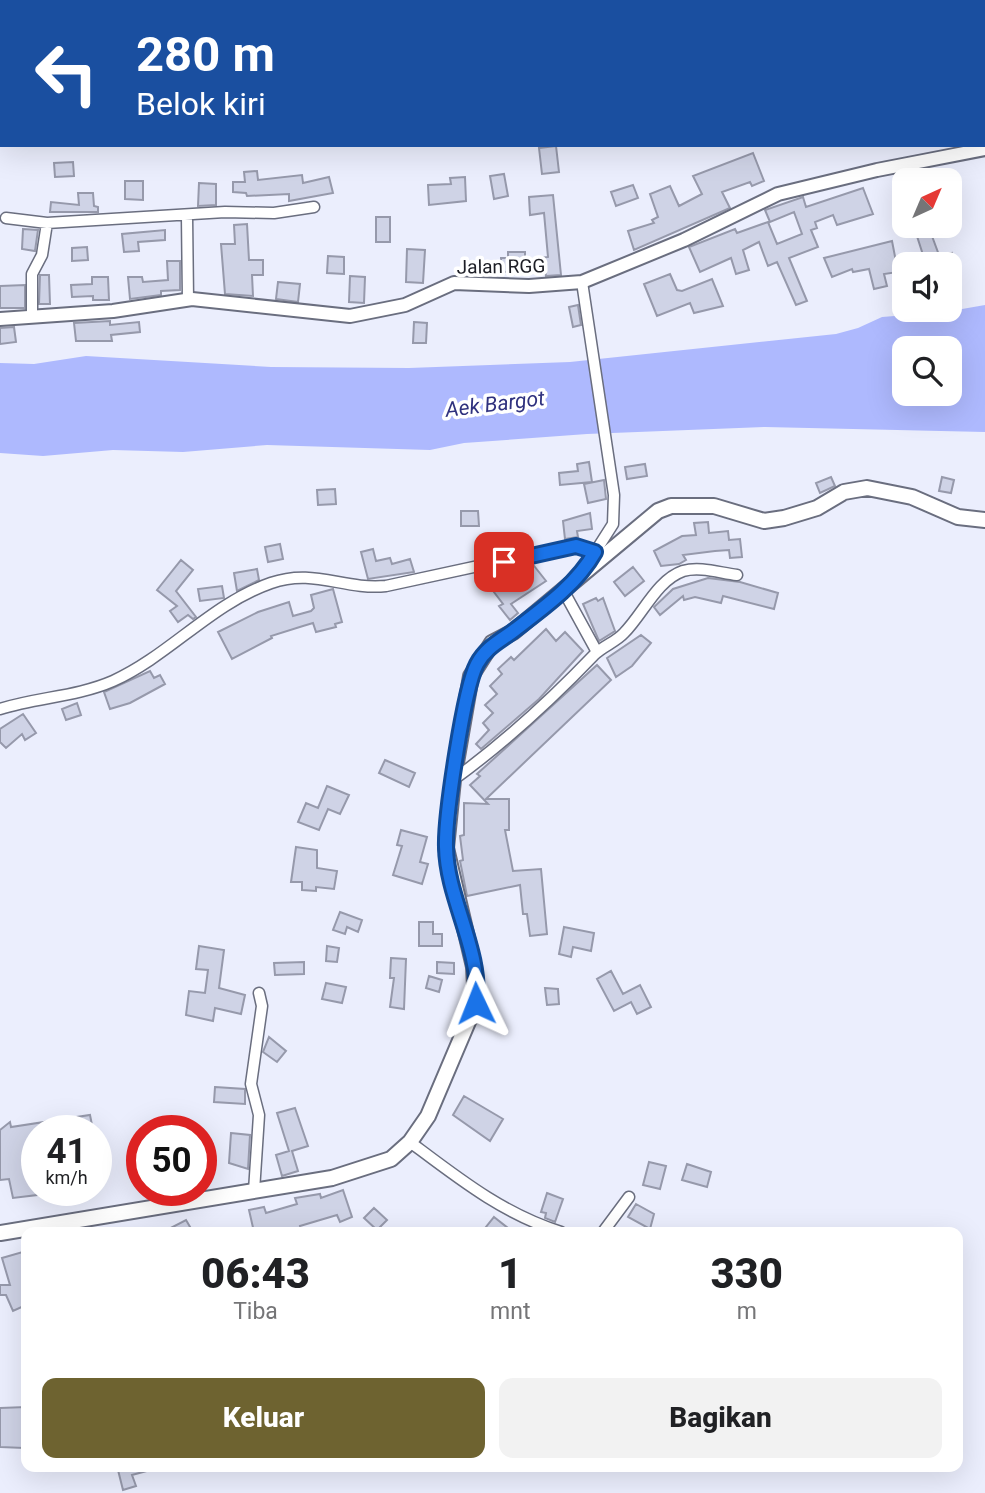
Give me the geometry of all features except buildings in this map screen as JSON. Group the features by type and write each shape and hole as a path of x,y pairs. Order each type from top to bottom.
{"main road":[{"path":"36,1227 332,1178 391,1159 410,1142 428,1116 476,1003 477,989 446,848 453,780 471,676 492,643 513,632 658,512 671,506 714,506 764,521 806,512 844,492 867,488 912,497 958,517 985,520"},
{"path":"0,1233 21,1230"}],"street":[{"name":"Jalan RGG","path":"0,319 113,311 188,300 350,316 405,305 454,283 529,286 582,282 684,240 778,194 877,170 985,149"},
{"path":"6,218 47,223 225,212 274,213 314,207"},
{"path":"187,216 188,300"},
{"path":"32,317 32,274 42,255 47,223"},
{"path":"582,282 595,353 614,495 613,524 583,573"},
{"path":"0,709 67,697 114,680 154,656 216,611 272,583 314,576 364,588 386,586 557,549 576,546 595,552"},
{"path":"453,780 515,732 597,652 623,635 656,592 682,571 698,569 737,575"},
{"path":"563,590 597,652"},
{"path":"254,1191 259,1115 251,1084 262,1006 259,993"},
{"path":"410,1142 472,1188 518,1217 547,1227"},
{"path":"607,1227 629,1197"}],"water":[{"name":"Aek Bargot","path":"985,305 985,432 765,427 587,434 464,443 430,450 267,445 183,452 113,450 43,456 0,453 0,363 34,364 86,356 271,367 409,368 570,362 836,334 882,317 892,316 892,322 962,322 962,309"}],"route":[{"path":"476,1003 474,967 446,848 453,780 471,676 492,643 513,632 583,573 595,552 576,546 504,562"}]}
